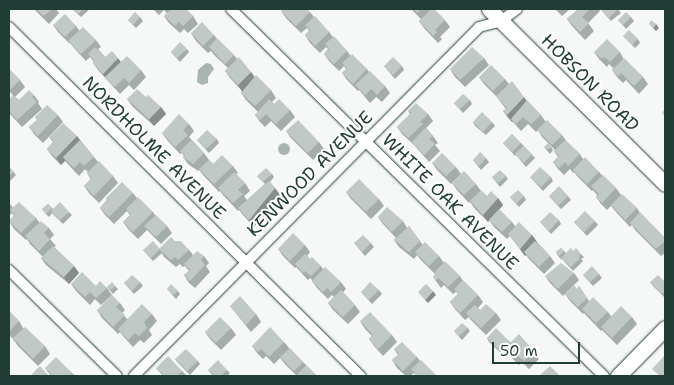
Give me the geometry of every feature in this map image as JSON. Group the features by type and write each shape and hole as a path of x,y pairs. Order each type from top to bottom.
{"main road":[{"name":"HOBSON ROAD","path":"489,9 665,184"},
{"path":"618,376 665,328"}],"street":[{"name":"WHITE OAK AVENUE","path":"231,9 604,376"},
{"name":"KENWOOD AVENUE","path":"134,376 479,27 501,21 517,9"},
{"name":"NORDHOLME AVENUE","path":"9,27 361,376"},
{"path":"9,270 117,376"}],"shaded area":[{"path":"206,63 211,64 214,69 208,77 208,83 202,85 197,82 198,70"},
{"path":"282,143 286,143 290,149 286,155 282,155 278,151 278,147"}],"building":[{"path":"36,9 52,9 44,16"},
{"path":"73,9 83,9 78,14"},
{"path":"171,9 186,9 193,16 183,26 179,22 175,26 164,16"},
{"path":"283,9 307,9 310,12 296,26 281,11"},
{"path":"431,9 434,9 445,20 435,30 437,32 433,36 419,21"},
{"path":"578,9 590,9 582,17 589,23 580,32 567,19"},
{"path":"604,9 618,9 609,18 602,11"},
{"path":"135,12 140,17 133,25 128,20"},
{"path":"626,12 631,17 623,25 618,20"},
{"path":"65,14 76,26 65,37 53,25"},
{"path":"315,16 329,32 315,46 305,35 310,30 305,25"},
{"path":"651,20 656,24 653,28 649,24"},
{"path":"202,22 214,35 203,46 191,33"},
{"path":"83,27 96,40 81,54 68,41"},
{"path":"629,30 638,39 632,45 623,36"},
{"path":"334,36 347,51 334,64 324,54 329,49 325,44"},
{"path":"217,38 234,55 225,64 209,47"},
{"path":"607,39 620,52 610,62 604,57 602,59 594,52"},
{"path":"180,42 187,49 177,58 171,52"},
{"path":"95,47 105,57 112,51 118,58 103,74 88,54"},
{"path":"472,47 484,58 460,80 450,69"},
{"path":"352,54 367,69 353,84 342,73 347,68 342,63"},
{"path":"127,56 141,70 129,83 124,78 115,87 105,77"},
{"path":"239,57 251,72 238,85 225,71"},
{"path":"393,57 402,66 393,75 384,66"},
{"path":"624,58 643,77 634,86 621,73 618,76 612,70"},
{"path":"491,65 505,79 493,91 479,77"},
{"path":"9,69 20,80 10,90 9,89"},
{"path":"370,71 385,86 377,95 371,89 365,95 355,85"},
{"path":"256,75 271,90 255,106 241,93"},
{"path":"512,81 524,97 507,115 503,111 507,108 496,96"},
{"path":"137,89 146,97 148,95 161,107 149,119 127,99"},
{"path":"29,90 37,102 17,120 9,111 9,100 13,95 19,100"},
{"path":"463,94 470,100 460,109 454,103"},
{"path":"269,99 274,104 279,99 290,110 276,124 266,114 260,120 255,115"},
{"path":"527,100 541,115 531,124 523,117 516,124 511,119"},
{"path":"416,103 428,114 420,122 423,124 408,138 397,127 411,113 408,111"},
{"path":"47,105 58,115 38,136 29,127 37,120 35,117"},
{"path":"482,112 492,122 483,132 473,122"},
{"path":"179,114 189,124 183,130 188,135 175,147 162,133"},
{"path":"298,120 319,142 308,153 286,131"},
{"path":"547,120 562,135 552,145 537,130"},
{"path":"63,123 77,136 56,158 47,149 54,141 49,137"},
{"path":"425,128 433,136 429,139 435,144 424,155 412,142"},
{"path":"207,130 217,139 206,149 197,140"},
{"path":"512,134 521,143 512,152 503,143"},
{"path":"80,140 94,157 84,166 80,162 74,168 63,157"},
{"path":"191,140 204,153 193,164 183,157 185,155 180,151"},
{"path":"565,140 580,154 568,166 565,162 559,168 553,162 559,156 554,151"},
{"path":"548,143 551,147 547,150 544,147"},
{"path":"523,146 532,154 524,163 515,154"},
{"path":"480,152 486,158 479,166 473,160"},
{"path":"442,153 456,167 446,176 432,163"},
{"path":"222,155 233,166 214,184 199,169 209,160 213,164"},
{"path":"585,157 599,172 587,184 573,170"},
{"path":"99,161 113,176 94,196 84,186 92,178 87,173"},
{"path":"9,167 14,172 9,176"},
{"path":"540,167 551,177 541,187 530,177"},
{"path":"266,168 272,174 263,182 257,176"},
{"path":"500,170 506,176 498,183 492,177"},
{"path":"464,171 476,184 464,195 452,183"},
{"path":"234,172 245,183 238,190 243,194 233,203 218,188"},
{"path":"603,175 616,188 602,203 596,197 599,194 591,186"},
{"path":"359,179 379,199 366,212 346,192"},
{"path":"269,181 275,188 249,220 238,208"},
{"path":"122,182 133,193 109,217 100,208 108,200 106,198"},
{"path":"559,186 568,196 558,206 549,196"},
{"path":"481,190 487,196 491,191 498,198 483,215 470,201"},
{"path":"518,190 524,196 516,204 510,197"},
{"path":"622,194 637,208 625,220 611,205"},
{"path":"138,197 153,212 133,232 123,222 131,214 126,209"},
{"path":"19,202 36,218 21,233 9,221 15,215 10,210"},
{"path":"60,202 69,212 60,220 51,211"},
{"path":"48,204 52,208 46,214 42,209"},
{"path":"387,207 403,221 392,232 378,217"},
{"path":"499,209 512,222 502,232 489,220"},
{"path":"585,211 595,221 584,232 574,222"},
{"path":"550,212 559,220 549,231 540,222"},
{"path":"640,212 665,238 665,241 656,249 630,223"},
{"path":"156,215 167,226 156,237 144,226"},
{"path":"41,221 49,228 44,233 50,239 39,251 25,236"},
{"path":"519,222 532,235 520,249 508,234"},
{"path":"409,226 420,241 409,252 394,240"},
{"path":"293,233 305,245 290,261 278,249"},
{"path":"363,235 371,243 362,252 354,243"},
{"path":"171,237 175,241 181,241 189,250 178,260 175,257 171,260 159,249"},
{"path":"153,241 160,249 151,258 143,250"},
{"path":"535,241 550,256 539,267 524,252"},
{"path":"425,242 439,256 429,266 415,252"},
{"path":"53,246 74,266 64,277 41,258"},
{"path":"561,248 564,251 559,256 556,252"},
{"path":"571,248 573,251 576,248 581,254 580,258 571,267 561,258"},
{"path":"197,251 204,256 201,260 205,265 190,281 184,275 190,270 184,264"},
{"path":"305,254 310,259 312,257 321,266 311,276 305,271 303,273 295,264"},
{"path":"445,261 460,276 448,287 439,278 436,280 433,277 436,274 434,273"},
{"path":"561,263 574,273 558,289 545,276"},
{"path":"592,266 599,274 590,282 583,275"},
{"path":"325,267 341,282 331,292 327,288 323,292 312,281"},
{"path":"82,272 96,286 100,281 107,288 96,298 90,292 85,297 71,284"},
{"path":"132,275 140,282 132,291 124,283"},
{"path":"658,275 665,282 665,292 662,294 650,282"},
{"path":"463,280 478,295 460,313 450,302 458,294 454,289"},
{"path":"112,282 115,286 111,290 107,287"},
{"path":"370,282 379,290 369,300 361,292"},
{"path":"171,284 178,291 173,295 167,289"},
{"path":"426,284 433,291 425,300 418,292"},
{"path":"574,285 577,289 579,286 587,298 578,307 565,294"},
{"path":"341,290 355,305 343,317 328,303"},
{"path":"112,295 120,303 116,307 125,315 113,327 97,310"},
{"path":"240,296 256,314 246,325 230,306"},
{"path":"593,297 608,312 596,323 582,309"},
{"path":"142,304 152,314 144,322 147,328 139,336 135,333 128,340 118,329"},
{"path":"486,304 496,313 481,328 466,313 475,305 480,310"},
{"path":"621,306 632,317 612,338 601,327"},
{"path":"9,311 19,321 9,332"},
{"path":"370,312 392,335 378,349 369,339 373,335 360,321"},
{"path":"220,317 231,328 216,343 205,332"},
{"path":"462,323 468,328 459,336 454,331"},
{"path":"25,327 45,346 33,359 13,338"},
{"path":"270,327 284,342 269,357 261,349 258,352 252,346"},
{"path":"496,328 510,342 501,352 487,338"},
{"path":"519,334 534,351 524,361 517,355 514,358 506,350 510,347 508,345"},
{"path":"402,342 417,357 403,371 392,360 399,354 394,349"},
{"path":"290,348 303,362 294,371 280,357"},
{"path":"186,349 198,361 187,371 175,359"},
{"path":"665,355 665,376 660,376 652,369"},
{"path":"168,356 182,371 177,376 165,376 156,368"},
{"path":"56,357 72,373 69,376 53,376 45,368"},
{"path":"218,360 227,370 221,376 215,376 208,370"},
{"path":"421,360 437,376 413,376 416,374 411,369"},
{"path":"306,365 317,376 297,375"},
{"path":"40,366 49,376 30,376"},
{"path":"550,366 560,376 539,376"}]}
